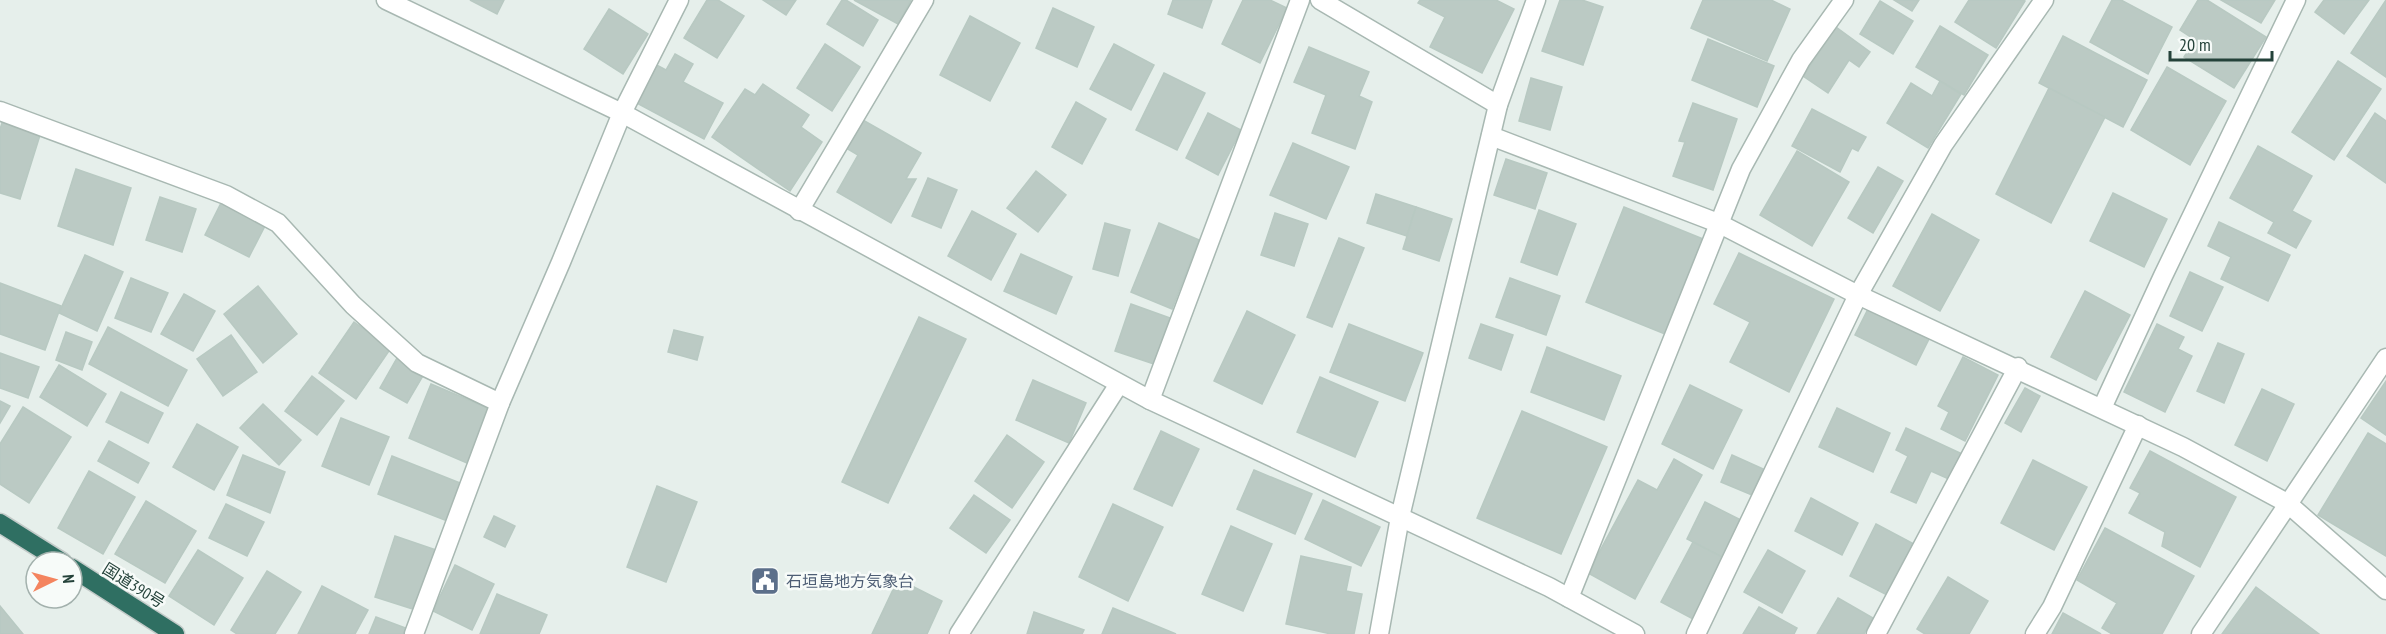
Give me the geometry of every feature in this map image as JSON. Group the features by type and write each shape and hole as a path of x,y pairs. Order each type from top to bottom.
{"highway":[{"path":"0,522 43,550"},
{"name":"国道390号","path":"84,576 175,634"}],"street":[{"path":"386,0 622,113 1150,400 1569,598 1635,634"},
{"path":"414,634 500,403 622,113 680,0"},
{"path":"799,211 924,0"},
{"path":"1150,400 1300,0"},
{"path":"1320,0 1498,105"},
{"path":"1379,634 1400,517 1498,105 1536,0"},
{"path":"1569,598 1741,169 1801,60 1844,0"},
{"path":"1696,634 1858,295 1943,145 2044,0"},
{"path":"2102,408 2296,0"},
{"path":"0,111 226,195 278,223 353,305 417,363 500,403"},
{"path":"1491,136 1719,223 1858,295 2018,367 2183,447 2287,503 2386,590"},
{"path":"2201,634 2386,358"},
{"path":"1876,634 2018,367"},
{"path":"959,634 1119,384"},
{"path":"2034,634 2052,607 2138,425"}],"building":[{"path":"470,0 504,0 497,14"},
{"path":"707,0 718,0 744,16 717,58 684,38"},
{"path":"763,0 796,0 786,15"},
{"path":"842,0 846,0 878,20 863,46 827,24"},
{"path":"854,0 911,0 898,24"},
{"path":"1173,0 1212,0 1202,28 1168,14"},
{"path":"1243,0 1270,0 1287,8 1260,63 1222,44"},
{"path":"1420,0 1496,0 1514,9 1482,73 1430,47 1445,17 1418,3"},
{"path":"1560,0 1582,0 1603,7 1583,65 1542,51"},
{"path":"1703,0 1771,0 1790,9 1767,61 1691,28"},
{"path":"1894,0 1919,0 1912,11"},
{"path":"1969,0 2025,1 1996,48 1955,22"},
{"path":"2112,0 2121,0 2172,27 2148,74 2090,42"},
{"path":"2198,0 2207,0 2266,37 2234,88 2184,57 2195,40 2180,30"},
{"path":"2221,0 2275,0 2261,23"},
{"path":"2324,0 2369,0 2344,34 2315,12"},
{"path":"2386,0 2386,77 2351,53"},
{"path":"1880,1 1913,21 1893,54 1860,34"},
{"path":"1053,8 1094,27 1077,67 1036,48"},
{"path":"609,9 648,34 623,74 584,49"},
{"path":"970,16 1020,43 990,101 940,75"},
{"path":"1940,26 1988,55 1964,95 1916,67"},
{"path":"1836,27 1870,52 1859,67 1849,60 1828,93 1803,76"},
{"path":"2063,36 2147,80 2123,127 2039,83"},
{"path":"1708,39 1774,66 1757,107 1692,80"},
{"path":"825,44 860,67 832,111 797,88"},
{"path":"1114,44 1154,65 1131,110 1090,89"},
{"path":"1309,47 1369,72 1359,96 1372,102 1355,149 1312,133 1326,95 1294,82"},
{"path":"675,54 693,64 683,82 723,103 704,139 631,100 651,62 666,70"},
{"path":"2338,61 2381,89 2334,160 2292,132"},
{"path":"2167,67 2226,101 2190,165 2131,130"},
{"path":"1164,73 1205,93 1177,150 1136,130"},
{"path":"1531,78 1562,87 1550,130 1519,121"},
{"path":"1940,81 1961,94 1928,148 1887,123 1911,83 1932,96"},
{"path":"763,84 809,115 801,127 822,142 790,191 712,137 745,89 755,95"},
{"path":"2049,88 2105,117 2051,223 1996,194"},
{"path":"1076,102 1106,119 1082,164 1052,147"},
{"path":"1693,103 1737,119 1713,190 1673,176 1685,142 1679,141"},
{"path":"1812,109 1866,137 1858,151 1852,148 1840,172 1792,146"},
{"path":"1208,113 1241,130 1218,175 1186,158"},
{"path":"2375,113 2386,121 2386,183 2347,156"},
{"path":"861,119 921,153 906,179 916,179 891,223 837,192 858,155 846,148"},
{"path":"3,120 41,132 20,199 0,193 0,129"},
{"path":"1293,143 1349,167 1326,219 1270,195"},
{"path":"2258,146 2312,176 2292,211 2311,221 2296,248 2268,233 2274,222 2230,198"},
{"path":"1797,151 1849,182 1812,246 1760,215"},
{"path":"1506,159 1547,173 1535,209 1494,195"},
{"path":"1878,167 1903,181 1873,233 1848,218"},
{"path":"76,169 131,188 113,245 58,226"},
{"path":"1036,171 1066,195 1038,232 1007,208"},
{"path":"928,178 957,190 941,228 912,216"},
{"path":"2113,193 2167,219 2144,267 2090,241"},
{"path":"1376,194 1416,207 1407,236 1367,223"},
{"path":"160,197 196,209 182,252 146,240"},
{"path":"224,197 268,220 249,257 205,235"},
{"path":"1416,207 1452,219 1439,261 1403,249"},
{"path":"1624,207 1703,239 1665,334 1586,302"},
{"path":"1539,210 1576,224 1557,275 1521,262"},
{"path":"972,211 1016,234 991,280 948,256"},
{"path":"1275,213 1308,224 1294,266 1261,255"},
{"path":"1932,214 1979,240 1940,311 1893,286"},
{"path":"2219,222 2290,255 2268,301 2221,279 2231,257 2208,246"},
{"path":"1105,223 1130,230 1118,276 1093,269"},
{"path":"1159,223 1199,240 1172,309 1131,292"},
{"path":"1339,238 1364,248 1332,327 1307,317"},
{"path":"1739,253 1834,299 1789,392 1730,362 1750,322 1714,304"},
{"path":"1021,254 1072,277 1056,314 1004,291"},
{"path":"85,255 123,272 97,331 59,313"},
{"path":"2190,272 2223,287 2202,331 2170,316"},
{"path":"131,278 168,293 151,332 115,318"},
{"path":"1510,278 1560,296 1546,335 1496,317"},
{"path":"0,283 61,306 45,350 0,334"},
{"path":"258,286 297,334 263,363 224,314"},
{"path":"2085,291 2130,315 2096,380 2051,357"},
{"path":"184,294 215,311 193,351 161,334"},
{"path":"1131,304 1170,318 1154,364 1115,351"},
{"path":"1868,309 1929,339 1916,365 1855,335"},
{"path":"1247,311 1295,335 1262,404 1214,381"},
{"path":"919,317 966,339 888,503 842,482"},
{"path":"354,322 391,348 356,399 319,373"},
{"path":"1349,324 1423,353 1405,401 1330,372"},
{"path":"1481,324 1513,335 1501,370 1469,358"},
{"path":"2157,324 2184,337 2178,349 2192,356 2165,412 2124,392"},
{"path":"108,327 187,370 168,406 89,364"},
{"path":"674,330 703,337 697,360 668,352"},
{"path":"66,332 92,342 82,370 56,360"},
{"path":"231,335 257,372 223,396 197,359"},
{"path":"2218,343 2244,354 2224,403 2197,391"},
{"path":"1547,347 1621,376 1604,420 1531,392"},
{"path":"0,353 39,367 28,398 0,388"},
{"path":"1963,357 1998,375 1965,441 1941,429 1949,412 1938,406"},
{"path":"397,358 424,374 407,403 380,388"},
{"path":"59,365 106,394 87,426 40,397"},
{"path":"312,376 344,401 317,435 285,411"},
{"path":"1320,377 1378,402 1355,457 1297,432"},
{"path":"1033,380 1086,403 1069,443 1016,420"},
{"path":"2386,381 2386,435 2361,418"},
{"path":"431,384 490,409 467,463 409,438"},
{"path":"1690,385 1742,410 1713,469 1662,444"},
{"path":"2025,388 2040,396 2021,432 2005,423"},
{"path":"2262,389 2294,404 2267,461 2235,445"},
{"path":"121,392 163,413 148,443 106,422"},
{"path":"0,401 10,406 0,423"},
{"path":"263,404 301,440 279,465 240,428"},
{"path":"23,407 71,437 29,503 0,484 0,444"},
{"path":"1837,408 1890,433 1873,472 1819,447"},
{"path":"1522,411 1607,447 1561,554 1477,518"},
{"path":"341,418 389,437 369,485 322,466"},
{"path":"197,424 238,447 214,490 173,467"},
{"path":"1906,428 1962,454 1951,480 1931,471 1916,503 1891,492 1908,456 1896,450"},
{"path":"1161,431 1199,449 1172,506 1134,489"},
{"path":"2368,433 2386,444 2386,556 2318,515"},
{"path":"1007,435 1044,462 1012,508 975,481"},
{"path":"109,441 149,463 138,483 98,461"},
{"path":"2150,451 2236,497 2200,567 2162,546 2165,532 2129,513 2140,493 2130,488"},
{"path":"243,455 285,472 270,513 227,495"},
{"path":"1732,455 1763,469 1752,495 1721,482"},
{"path":"392,456 465,485 450,522 378,494"},
{"path":"1674,459 1702,475 1635,599 1588,573 1638,480 1657,490"},
{"path":"2033,460 2087,487 2054,550 2001,523"},
{"path":"1254,470 1312,494 1295,534 1237,509"},
{"path":"89,471 135,497 103,554 58,528"},
{"path":"657,486 697,502 666,582 627,567"},
{"path":"974,495 1010,520 986,553 950,528"},
{"path":"1811,498 1858,523 1842,555 1795,531"},
{"path":"1323,500 1380,527 1361,566 1305,539"},
{"path":"146,501 196,531 165,583 115,554"},
{"path":"1705,502 1743,521 1724,558 1687,539"},
{"path":"226,504 264,522 247,556 209,538"},
{"path":"1113,504 1163,527 1128,601 1079,577"},
{"path":"494,516 515,526 505,547 484,537"},
{"path":"1876,524 1914,544 1889,596 1850,576"},
{"path":"1231,526 1272,544 1243,611 1202,594"},
{"path":"2105,528 2194,576 2162,634 2112,634 2102,628 2117,603 2077,580"},
{"path":"395,536 439,551 419,611 375,597"},
{"path":"1693,542 1724,558 1693,619 1661,602"},
{"path":"198,550 243,578 214,625 169,596"},
{"path":"1768,550 1805,571 1782,613 1744,592"},
{"path":"1301,556 1351,567 1346,591 1362,594 1354,634 1331,634 1286,624"},
{"path":"455,565 494,584 472,630 433,611"},
{"path":"267,571 301,592 275,634 237,634 231,630"},
{"path":"1948,577 1988,601 1969,634 1925,634 1917,629"},
{"path":"898,579 942,601 927,634 872,634"},
{"path":"322,586 368,610 355,634 298,634"},
{"path":"2256,587 2319,634 2222,634"},
{"path":"497,594 547,615 539,634 480,634"},
{"path":"1838,598 1873,618 1864,634 1817,634"},
{"path":"0,606 23,634 0,634"},
{"path":"1759,607 1797,628 1794,634 1743,634"},
{"path":"1113,608 1176,634 1102,634"},
{"path":"1034,612 1084,630 1082,634 1027,634"},
{"path":"2063,613 2101,634 2052,634"},
{"path":"376,617 408,629 406,634 369,634"}],"place":[{"name":"石垣島地方気象台","path":"765,581"}]}
